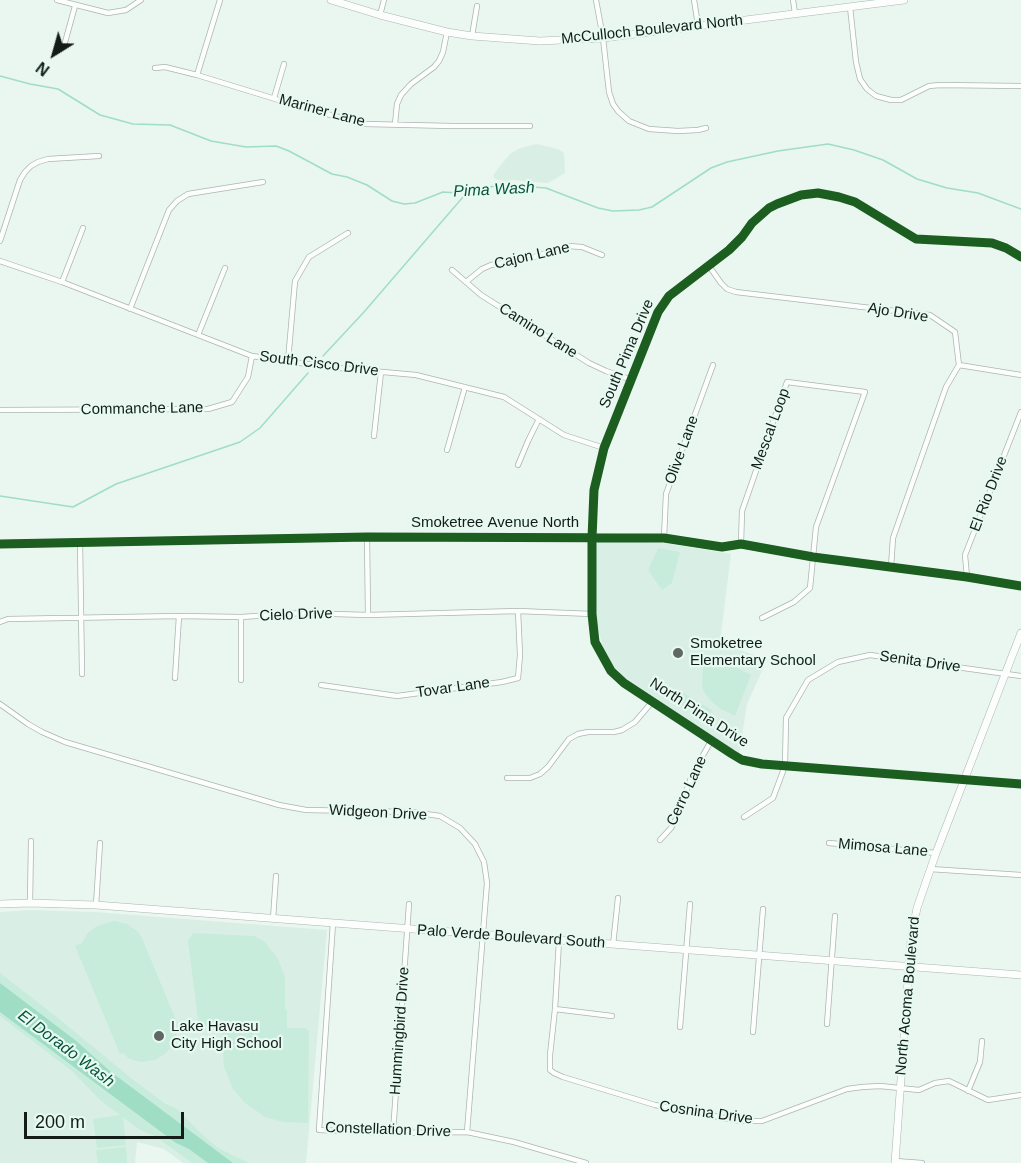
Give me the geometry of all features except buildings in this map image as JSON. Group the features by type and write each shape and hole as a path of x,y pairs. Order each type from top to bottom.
{"main road":[{"name":"McCulloch Boulevard North","path":"331,0 447,32 540,41 603,38 904,0"},
{"name":"North Acoma Boulevard","path":"895,1162 911,939 917,908 1021,633"},
{"name":"Palo Verde Boulevard South","path":"0,904 96,905 1021,975"}],"street":[{"path":"57,0 101,12 115,13 126,10 141,0"},
{"path":"197,75 220,0"},
{"path":"380,15 384,0"},
{"path":"596,0 603,38 607,81 611,98 618,111 629,121 642,127 660,130 706,128"},
{"path":"694,0 698,25"},
{"path":"793,0 795,14"},
{"path":"64,46 75,6"},
{"path":"472,36 477,6"},
{"path":"850,7 860,79 876,96 901,100 929,86 940,85 1021,86"},
{"path":"395,124 400,95 439,61 447,32"},
{"path":"274,98 284,64"},
{"name":"Mariner Lane","path":"155,68 165,67 197,75 356,122 377,125 530,126"},
{"path":"0,241 20,180 31,166 48,159 99,156"},
{"path":"130,309 169,210 177,201 188,194 263,182"},
{"name":"South Pima Drive","path":"592,538 594,490 604,448 658,312 669,296 735,245 763,213 794,197 826,194 855,202 916,239 992,243 1021,257"},
{"path":"62,282 83,228"},
{"path":"288,361 294,281 309,257 348,233"},
{"name":"Cajon Lane","path":"466,282 482,268 528,259 568,246 590,249 602,255"},
{"name":"South Cisco Drive","path":"0,261 62,282 252,356 416,375 504,397 564,435 604,448"},
{"name":"Ajo Drive","path":"709,266 727,289 736,292 930,315 955,332 959,365"},
{"path":"198,335 225,268"},
{"name":"Camino Lane","path":"452,270 496,306 589,363 632,380"},
{"name":"Commanche Lane","path":"0,410 208,409 232,402 248,377 252,356"},
{"name":"Olive Lane","path":"664,538 666,494 713,365"},
{"path":"891,567 893,538 946,387 959,365 1021,375"},
{"path":"374,436 381,372"},
{"name":"Mescal Loop","path":"741,544 742,510 787,382 865,392 816,527 813,557"},
{"path":"447,450 465,387"},
{"name":"El Rio Drive","path":"966,577 965,555 1021,412"},
{"path":"518,465 538,419"},
{"path":"368,537 368,615"},
{"name":"Smoketree Avenue North","path":"0,544 368,537 664,538 722,547 741,544 813,557 1021,586"},
{"name":"North Pima Drive","path":"592,538 592,614 595,642 611,671 624,683 742,760 762,764 1021,784"},
{"path":"80,542 82,674"},
{"path":"762,618 794,602 810,588 813,557"},
{"name":"Cielo Drive","path":"0,622 8,619 241,617 302,613 368,615 518,611 592,614"},
{"name":"Tovar Lane","path":"321,686 397,696 518,678 520,655 518,611"},
{"path":"175,678 179,616"},
{"path":"241,617 241,680"},
{"name":"Senita Drive","path":"785,765 786,718 807,680 838,662 870,655 1021,676"},
{"path":"507,778 530,778 540,774 569,739 588,732 622,730 635,722 652,701"},
{"name":"Widgeon Drive","path":"0,704 28,724 65,742 279,805 306,810 412,812 440,816 460,828 475,844 484,862 487,883 467,1132"},
{"name":"Cerro Lane","path":"660,840 677,817 692,775 711,741"},
{"path":"744,817 772,798 785,765"},
{"path":"30,903 31,841"},
{"path":"96,905 100,843"},
{"name":"Mimosa Lane","path":"829,843 936,853"},
{"path":"930,869 1021,875"},
{"path":"273,919 276,876"},
{"path":"614,945 618,898"},
{"name":"Hummingbird Drive","path":"393,1133 410,904"},
{"path":"680,1027 690,904"},
{"path":"753,1032 763,909"},
{"path":"827,1024 835,916"},
{"name":"Constellation Drive","path":"333,923 319,1130 393,1133 467,1132 514,1142 586,1163"},
{"name":"Cosnina Drive","path":"559,941 550,1070 571,1080 655,1105 740,1120 762,1120 847,1089 880,1086 919,1090 935,1083 949,1081 987,1100 1021,1095"},
{"path":"555,1010 612,1016"},
{"path":"968,1091 980,1062 982,1041"},
{"path":"895,1162 922,1163"}],"shaded area":[{"path":"536,144 558,149 564,153 565,173 548,183 495,179 493,176 496,171 510,154"},
{"name":"Smoketree Elementary School","path":"602,540 664,543 731,554 720,642 767,660 747,704 739,754 614,668 603,647 596,621 595,549 597,543"},
{"path":"658,548 680,552 672,583 662,590 648,570"},
{"path":"713,655 751,675 735,716 713,703 702,688 703,665"},
{"path":"682,692 712,710 707,719 676,702"},
{"name":"Lake Havasu City High School","path":"30,910 95,912 327,930 306,1163 183,1163 164,1149 137,1142 135,1163 0,1163 0,912"},
{"path":"115,921 127,924 141,936 176,1020 177,1033 173,1045 155,1060 136,1061 123,1053 120,1054 75,946 82,943 87,934 97,926"},
{"path":"193,933 254,936 265,942 278,959 285,977 287,1028 305,1028 309,1031 308,1123 283,1122 265,1117 245,1103 233,1089 224,1067 221,1027 206,1026 198,1020 188,941"},
{"path":"0,973 131,1078 164,1103 177,1109 218,1148 249,1163 192,1163 155,1136 140,1130 123,1117 126,1145 97,1148 93,1119 120,1115 101,1101 72,1071 0,1016"},
{"path":"126,1147 127,1163 98,1163 96,1150"}],"water":[{"name":"El Dorado Wash","path":"0,983 75,1040 111,1072 233,1163 208,1163 189,1149 176,1143 0,1012"}],"waterway":[{"name":"Pima Wash","path":"0,76 58,89 100,115 133,124 170,125 211,141 246,147 276,146 332,174 367,185 392,201 404,204 415,203 443,192 458,193 496,186 519,186 546,188 598,208 613,211 639,210 652,207 711,168 727,162 778,151 828,144 883,160 917,179 947,188 978,193 1021,209"},
{"path":"323,356 469,190"},
{"path":"0,496 73,507 116,484 240,442 260,428 308,373"}],"cycle path":[{"path":"1021,257 992,243 916,239 855,202 839,197 818,193 801,195 769,208 752,223 729,250 669,296 658,312 604,448 594,490 592,538 592,614 595,642 611,671 624,683 742,760 762,764 1021,784"},
{"path":"0,544 367,537 664,538 722,547 741,544 813,557 1021,586"}],"place":[{"name":"Smoketree Elementary School","path":"678,653"},
{"name":"Lake Havasu City High School","path":"159,1036"}]}
